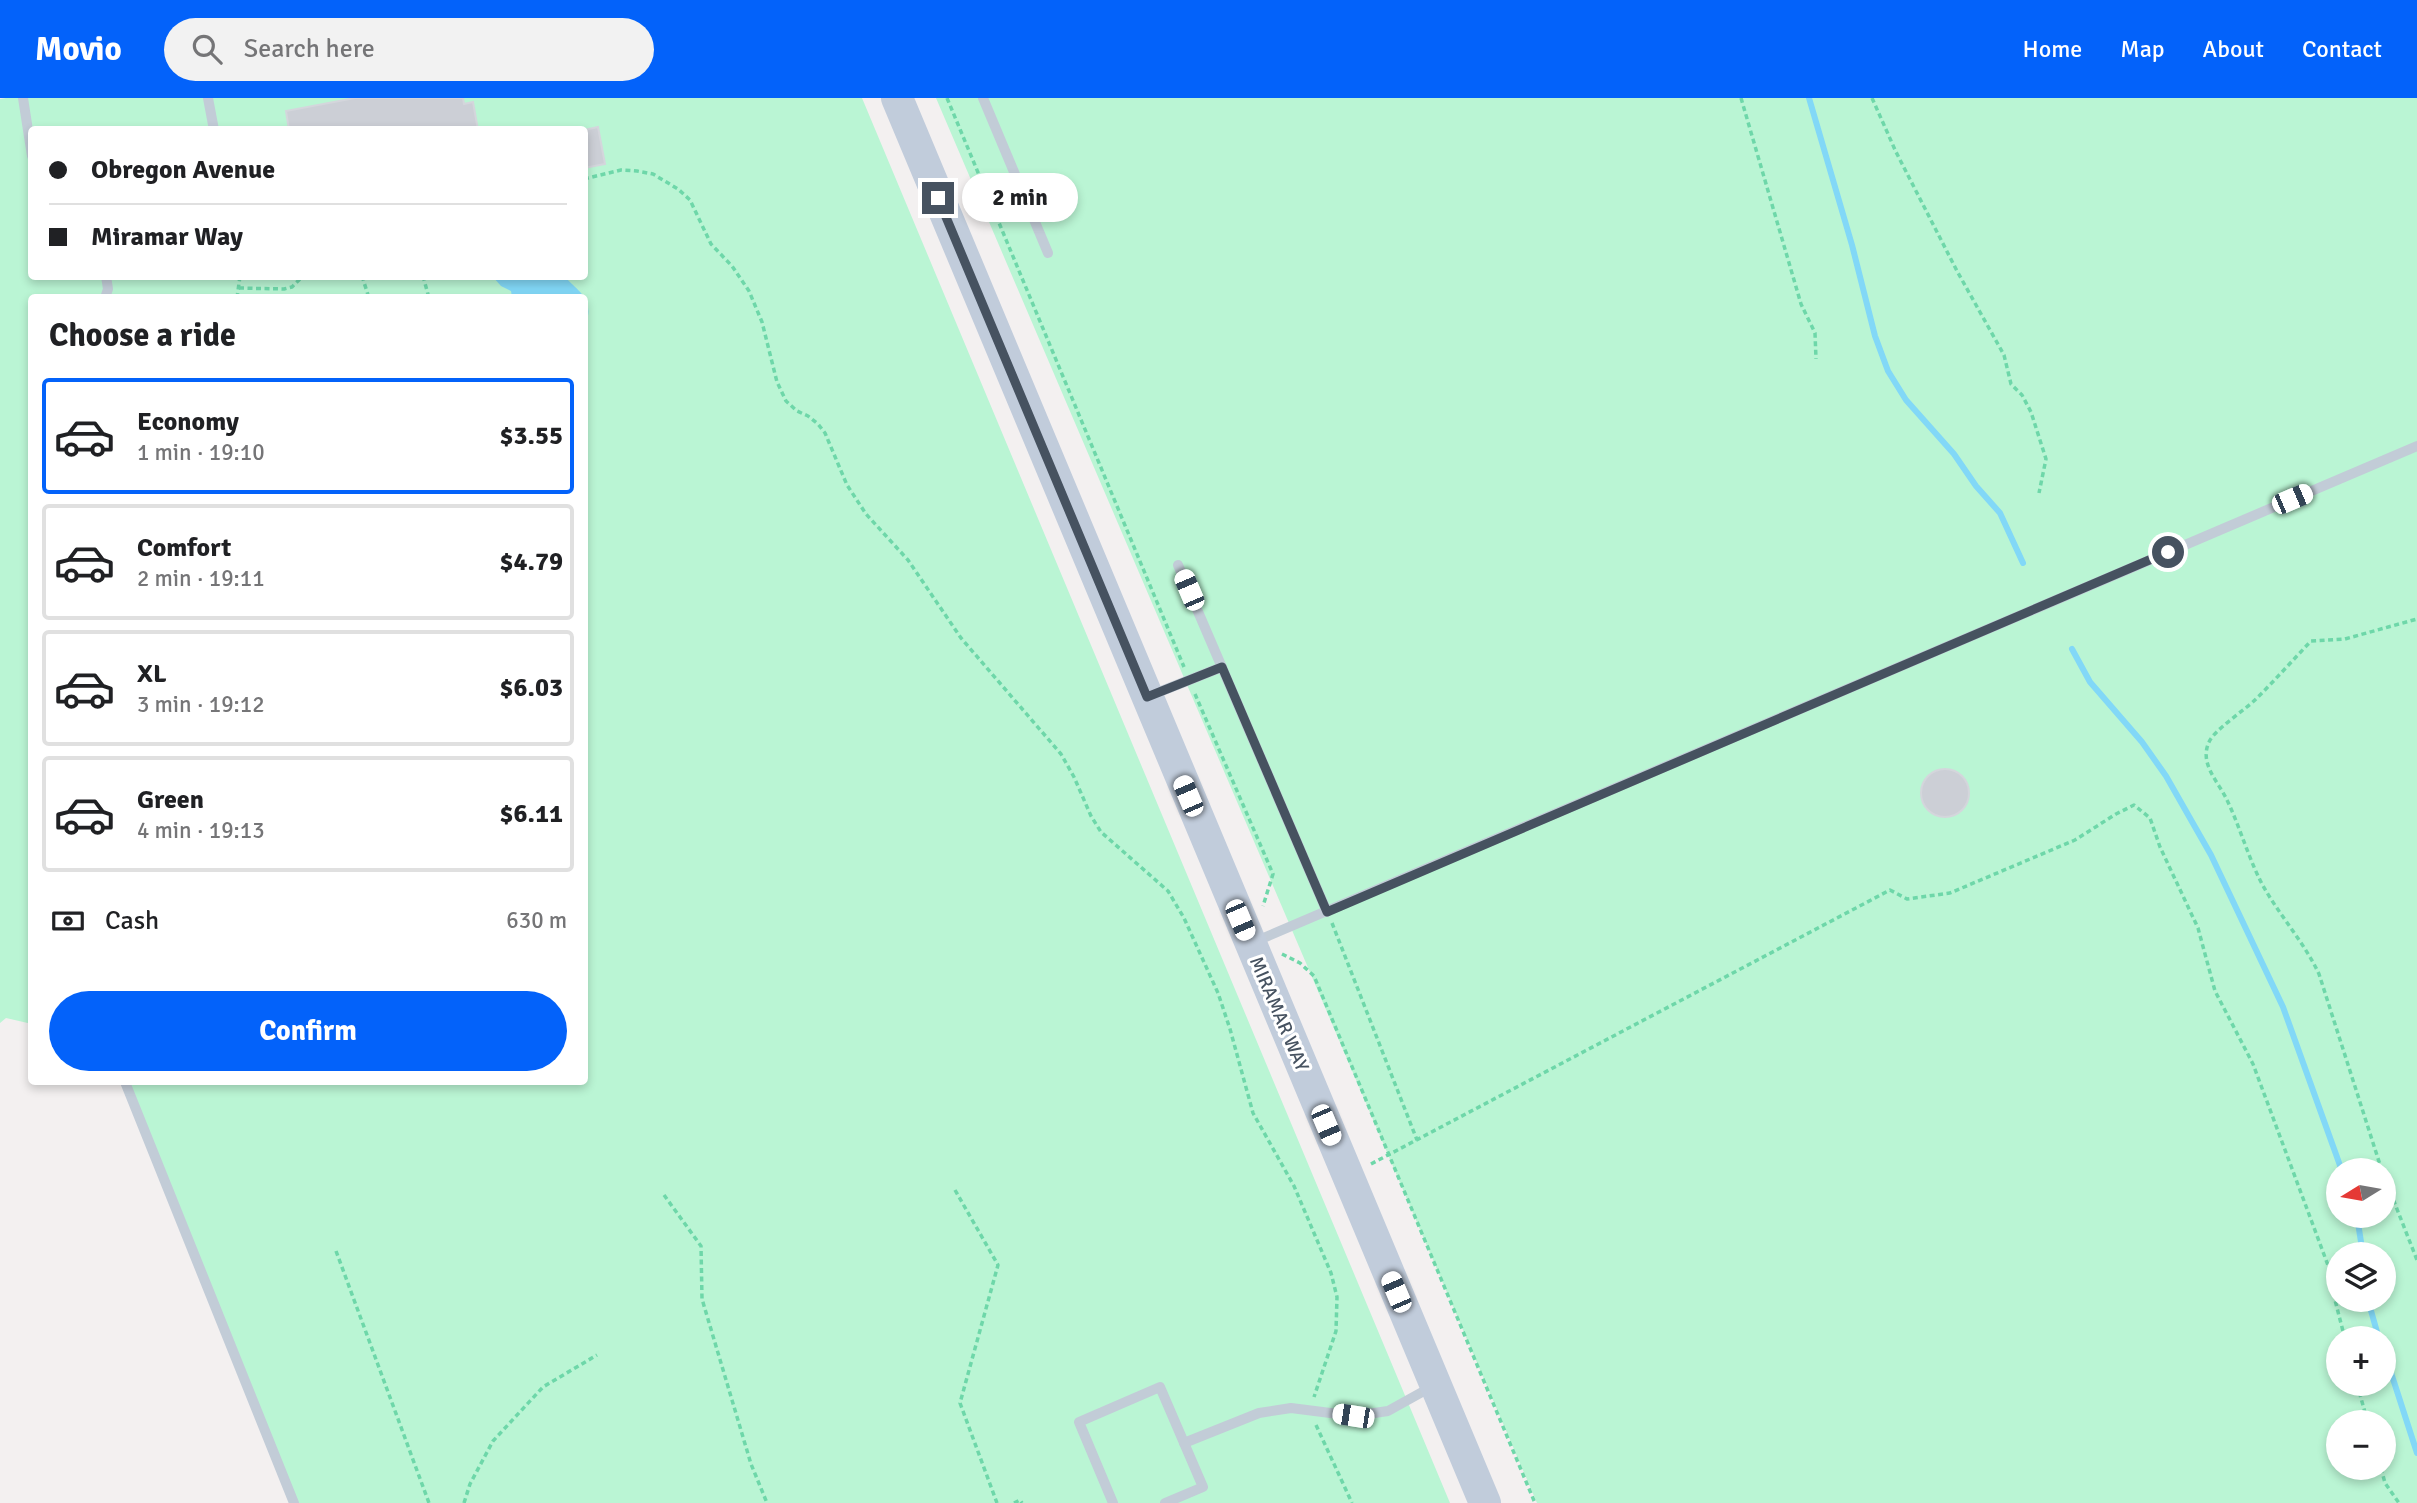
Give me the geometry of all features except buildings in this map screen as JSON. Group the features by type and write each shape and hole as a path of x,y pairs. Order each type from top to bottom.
{"street":[{"name":"MIRAMAR WAY","path":"897,98 1147,697 1258,941 1348,1177 1485,1503"}],"lane":[{"path":"23,98 28,130"},
{"path":"208,98 213,126"},
{"path":"982,98 1048,253"},
{"path":"1258,941 2417,446"},
{"path":"1178,565 1327,912"},
{"path":"1147,697 1222,667"},
{"path":"126,1085 294,1503"},
{"path":"1184,1443 1259,1413 1291,1408 1353,1416 1388,1411 1435,1385"},
{"path":"1113,1503 1079,1422 1160,1387 1203,1487 1165,1503"}],"path":[{"path":"947,98 1189,680 1273,874 1260,917 1258,941 1300,963 1314,976 1535,1503"},
{"path":"1741,98 1801,304 1815,333 1816,359"},
{"path":"1872,98 1896,152 1957,271 2004,355 2011,384 2022,395 2031,412 2046,459 2039,493"},
{"path":"588,179 621,170 653,174 678,189 690,200 711,244 732,266 752,298 767,341 777,382 786,401 818,424 825,433 847,485 866,514 908,560 961,638 1061,754 1101,832 1168,891 1184,918 1218,993 1253,1113 1294,1186 1331,1273 1337,1297 1336,1331 1311,1410 1352,1503"},
{"path":"238,294 240,280"},
{"path":"239,288 284,289 292,287 299,280"},
{"path":"2378,1158 2319,974 2309,954 2263,885 2229,802 2207,762 2205,753 2211,737 2257,698 2311,641 2345,639 2417,619"},
{"path":"1348,1177 1890,890 1907,899 1950,893 2075,840 2134,805 2150,818 2160,847 2199,928 2215,991 2253,1064 2332,1276 2342,1326"},
{"path":"1327,912 1417,1139"},
{"path":"955,1190 998,1265 960,1403 997,1503"},
{"path":"664,1195 701,1246 702,1299 751,1464 767,1503"},
{"path":"2396,1207 2417,1260"},
{"path":"336,1251 429,1503"},
{"path":"464,1503 470,1484 493,1441 543,1387 597,1355"},
{"path":"2384,1480 2399,1503"},
{"path":"1014,1503 1020,1500 1022,1503"}],"green space":[{"path":"862,98 1450,1503 294,1503 126,1085 588,1085 588,294 28,294 28,1023 6,1018 0,1023 0,99"},
{"path":"936,98 2417,98 2417,1503 1537,1503"}],"water":[{"path":"496,280 568,280 582,294 512,294"}],"waterway":[{"path":"1809,98 1852,245 1875,336 1888,371 1906,400 1954,454 1976,486 2000,513 2023,563"},
{"path":"2072,649 2090,682 2142,742 2166,776 2211,855 2283,1007 2337,1158"},
{"path":"2359,1228 2361,1242"},
{"path":"2371,1312 2375,1326"},
{"path":"2396,1388 2417,1453"}],"route":[{"path":"938,198 1147,697 1222,667 1327,912 2168,552"}]}
